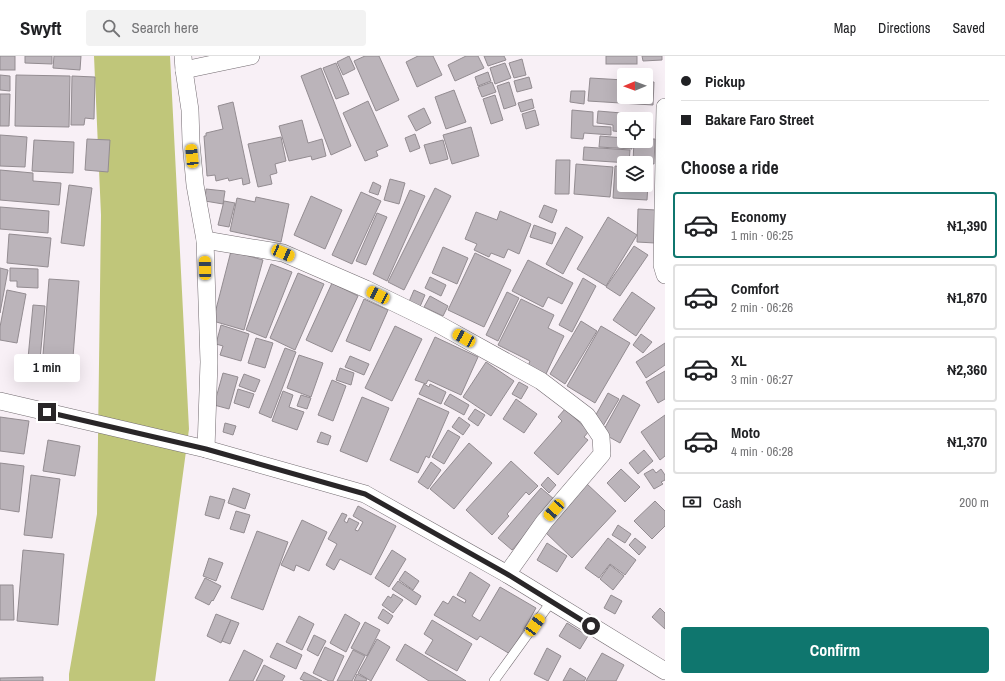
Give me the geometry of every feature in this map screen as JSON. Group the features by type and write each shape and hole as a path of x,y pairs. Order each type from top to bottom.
{"street":[{"path":"204,448 209,362 205,240 196,185 191,142 190,110 183,63 251,56"},
{"path":"665,107 662,265 665,275"},
{"path":"205,240 283,253 366,289 438,324 541,381 587,416 601,437 602,454 544,522 507,574"},
{"path":"0,401 204,448 365,494 507,574 665,671"}],"lane":[{"path":"494,681 551,602"}],"shaded area":[{"path":"94,56 170,56 189,429 155,681 69,681 97,514 101,215"}],"building":[{"path":"0,56 15,56 15,70 0,70"},
{"path":"25,56 52,56 52,64 25,63"},
{"path":"54,56 81,56 80,70 53,68"},
{"path":"349,56 355,69 343,75 337,62"},
{"path":"365,56 379,56 399,100 376,111 354,61"},
{"path":"418,56 433,56 442,75 417,87 406,62"},
{"path":"466,56 478,56 484,68 455,81 448,65"},
{"path":"484,56 504,56 506,60 488,66"},
{"path":"606,56 637,56 637,64 606,64"},
{"path":"642,56 662,56 662,60 643,61"},
{"path":"522,59 526,75 514,78 509,63"},
{"path":"336,63 349,94 336,99 323,68"},
{"path":"505,63 511,78 495,84 490,68"},
{"path":"321,68 351,146 331,155 301,76"},
{"path":"488,72 491,81 478,86 475,77"},
{"path":"0,75 10,76 10,91 0,90"},
{"path":"16,75 70,76 69,127 15,126"},
{"path":"72,76 95,77 94,119 85,118 84,125 71,125"},
{"path":"529,77 532,88 517,92 514,81"},
{"path":"590,78 617,80 617,103 588,101"},
{"path":"492,82 496,92 482,97 478,87"},
{"path":"509,82 516,105 504,109 497,86"},
{"path":"654,82 653,105 637,104 653,104"},
{"path":"454,90 466,122 446,129 435,97"},
{"path":"571,91 585,91 584,104 570,102"},
{"path":"0,94 10,94 9,126 0,126"},
{"path":"495,95 503,120 491,124 483,99"},
{"path":"532,99 534,108 521,112 518,103"},
{"path":"368,101 388,146 376,151 378,156 365,161 343,113"},
{"path":"233,102 250,183 243,185 242,178 229,181 228,178 216,181 215,175 207,176 204,136 206,136 206,133 223,129 218,106"},
{"path":"424,108 431,123 416,131 408,116"},
{"path":"535,110 539,125 526,129 522,114"},
{"path":"572,110 593,112 593,126 611,127 611,135 584,133 583,139 571,138"},
{"path":"598,111 617,113 617,131 613,131 613,125 597,123"},
{"path":"302,120 308,143 322,139 326,156 312,160 311,156 289,161 279,126"},
{"path":"471,127 479,156 452,164 443,135"},
{"path":"415,134 420,148 410,152 405,138"},
{"path":"0,135 27,137 25,167 0,166"},
{"path":"600,136 617,137 617,148 632,149 599,147"},
{"path":"281,137 286,161 275,164 277,173 270,175 272,184 258,187 248,144"},
{"path":"87,139 110,140 108,172 85,170"},
{"path":"653,139 655,139 654,164 653,156 633,156 634,148 653,148"},
{"path":"34,140 74,142 73,173 32,171"},
{"path":"443,140 448,159 430,164 424,145"},
{"path":"584,147 630,150 630,156 617,156 617,162 583,160"},
{"path":"556,160 570,160 569,194 555,194"},
{"path":"576,164 613,167 610,197 574,194"},
{"path":"615,166 617,166 617,192 648,192 647,200 613,198"},
{"path":"0,170 33,173 33,181 61,183 59,205 0,200"},
{"path":"390,179 405,183 399,204 384,200"},
{"path":"373,182 381,186 378,195 369,192"},
{"path":"69,185 92,188 84,246 61,243"},
{"path":"435,188 451,196 404,290 388,282"},
{"path":"206,189 225,191 223,204 205,201"},
{"path":"410,190 425,196 387,281 373,274"},
{"path":"361,192 381,201 352,264 332,255"},
{"path":"311,196 342,210 325,249 294,235"},
{"path":"256,197 289,204 281,242 230,231 237,198 255,202"},
{"path":"224,201 235,203 229,227 218,225"},
{"path":"544,205 557,210 552,223 539,217"},
{"path":"0,207 49,211 48,233 0,229"},
{"path":"638,209 656,210 655,243 637,242"},
{"path":"500,211 531,224 519,254 508,249 504,258 491,253 489,257 474,250 477,244 465,239 476,212 497,220"},
{"path":"377,213 387,217 366,265 356,261"},
{"path":"608,217 637,235 606,286 577,269"},
{"path":"534,225 556,233 552,244 530,237"},
{"path":"566,227 583,237 563,274 546,264"},
{"path":"9,234 51,238 48,267 7,263"},
{"path":"634,246 648,255 620,296 606,287"},
{"path":"443,247 468,258 457,284 432,273"},
{"path":"231,251 263,260 244,330 213,321"},
{"path":"475,253 511,270 484,327 448,310"},
{"path":"528,260 573,283 562,304 548,297 543,307 512,291"},
{"path":"271,264 292,272 266,338 246,330"},
{"path":"0,268 8,270 0,313"},
{"path":"10,268 38,269 38,288 17,287 17,281 10,281"},
{"path":"298,273 324,284 295,350 270,338"},
{"path":"430,277 446,285 441,296 425,288"},
{"path":"583,278 596,286 572,332 559,325"},
{"path":"49,279 79,281 73,357 43,355"},
{"path":"332,283 358,296 332,352 306,340"},
{"path":"7,290 26,294 17,343 0,340 0,327"},
{"path":"414,290 425,295 419,309 408,304"},
{"path":"507,292 519,298 498,341 486,335"},
{"path":"632,292 655,308 636,336 613,320"},
{"path":"430,296 448,306 443,316 424,307"},
{"path":"364,299 388,310 370,351 346,341"},
{"path":"521,299 554,315 548,328 564,336 546,374 528,366 530,361 498,345"},
{"path":"33,305 45,306 39,370 27,369"},
{"path":"581,321 597,331 565,384 550,374"},
{"path":"221,325 249,334 241,361 220,355 223,346 216,344"},
{"path":"395,326 422,339 392,401 365,388"},
{"path":"601,326 630,343 595,403 567,386"},
{"path":"641,334 652,342 643,353 633,345"},
{"path":"435,337 478,357 461,395 428,380 426,384 415,380"},
{"path":"256,338 273,343 265,368 248,363"},
{"path":"665,343 665,365 646,378 636,362"},
{"path":"285,348 296,352 271,418 259,413"},
{"path":"299,355 323,363 311,397 287,388"},
{"path":"350,356 369,364 364,375 345,367"},
{"path":"486,362 514,381 491,416 463,397"},
{"path":"340,368 354,373 351,385 336,380"},
{"path":"665,371 665,399 658,403 646,382"},
{"path":"223,373 238,377 229,409 214,405"},
{"path":"244,374 260,380 255,392 239,386"},
{"path":"332,380 346,386 333,421 318,415"},
{"path":"519,382 528,387 521,399 512,394"},
{"path":"424,384 429,387 430,384 446,392 441,404 419,394"},
{"path":"238,389 254,394 249,408 234,403"},
{"path":"283,391 293,395 289,407 304,412 297,430 272,421"},
{"path":"608,393 619,399 603,426 593,420"},
{"path":"450,394 469,405 464,415 444,404"},
{"path":"301,395 311,398 307,409 297,406"},
{"path":"623,395 640,405 620,443 602,433"},
{"path":"362,397 389,408 367,462 340,451"},
{"path":"418,398 449,412 429,458 426,456 418,473 390,460"},
{"path":"516,399 537,414 524,433 503,419"},
{"path":"475,409 485,415 478,426 468,419"},
{"path":"565,409 589,431 584,437 588,440 558,475 534,453 562,421 558,417"},
{"path":"665,415 665,456 660,460 641,432"},
{"path":"0,417 29,421 24,454 0,451"},
{"path":"459,417 470,425 463,435 452,427"},
{"path":"225,423 236,426 233,435 223,432"},
{"path":"448,430 460,437 444,464 432,457"},
{"path":"321,432 331,436 328,445 317,442"},
{"path":"48,440 80,446 75,476 43,471"},
{"path":"469,443 492,463 454,509 430,489"},
{"path":"644,450 653,461 638,474 629,463"},
{"path":"511,461 538,486 529,495 526,492 507,514 509,516 492,535 466,510"},
{"path":"431,462 441,470 428,489 418,482"},
{"path":"0,463 24,466 19,512 0,509"},
{"path":"621,469 640,487 625,502 607,483"},
{"path":"653,469 656,473 661,469 665,475 665,480 661,482 663,484 654,489 644,474"},
{"path":"31,475 60,479 52,538 24,535"},
{"path":"548,477 556,485 549,493 541,485"},
{"path":"587,484 616,511 572,558 544,531"},
{"path":"233,488 250,494 245,509 228,503"},
{"path":"541,488 555,500 512,550 498,538"},
{"path":"210,496 225,500 219,519 205,515"},
{"path":"655,501 665,511 665,526 652,539 634,521"},
{"path":"358,506 396,526 371,575 340,559 334,570 326,565 337,544 328,539 342,513 347,515 344,521 347,523 349,518 359,523 355,530 358,531 363,522 353,516"},
{"path":"236,511 250,515 244,533 230,529"},
{"path":"302,520 327,532 309,571 296,565 294,571 281,565"},
{"path":"618,525 631,534 625,543 612,535"},
{"path":"257,531 288,542 263,610 231,598"},
{"path":"608,538 636,560 625,575 610,564 599,578 585,568"},
{"path":"635,538 646,547 639,555 629,545"},
{"path":"547,543 567,556 557,572 537,560"},
{"path":"23,550 64,554 58,625 17,621"},
{"path":"392,550 406,559 389,587 375,578"},
{"path":"209,558 223,563 216,581 203,576"},
{"path":"610,565 624,576 613,590 600,579"},
{"path":"405,571 419,581 413,590 399,580"},
{"path":"470,572 490,585 472,616 480,621 500,587 536,608 510,654 480,636 477,640 434,615 443,601 448,604 453,596 465,603 466,600 457,595"},
{"path":"205,578 221,586 213,601 212,600 209,605 195,598"},
{"path":"398,581 421,596 416,605 392,589"},
{"path":"0,585 13,585 14,620 0,620"},
{"path":"393,594 403,600 393,613 382,605 388,596 391,598"},
{"path":"611,595 622,601 615,614 604,608"},
{"path":"660,608 665,613 665,629 652,617"},
{"path":"383,609 393,616 388,624 378,618"},
{"path":"216,614 231,620 221,643 207,636"},
{"path":"345,614 360,623 346,652 330,643"},
{"path":"299,616 314,624 302,650 286,642"},
{"path":"231,620 239,623 230,644 222,641"},
{"path":"432,620 472,644 457,671 425,653 433,640 424,634"},
{"path":"365,622 380,630 367,656 351,648"},
{"path":"567,623 588,636 580,649 559,636"},
{"path":"314,635 326,641 318,656 307,650"},
{"path":"377,639 390,647 371,681 358,673"},
{"path":"277,643 302,655 296,669 270,657"},
{"path":"405,644 466,681 429,681 396,660"},
{"path":"325,647 344,656 333,681 329,681 313,673"},
{"path":"547,648 561,656 548,681 534,674"},
{"path":"244,650 263,660 253,681 229,681"},
{"path":"353,650 365,656 352,681 337,681"},
{"path":"602,653 624,665 616,681 586,681"},
{"path":"264,665 285,676 282,681 256,681"},
{"path":"570,668 586,678 584,681 563,681"},
{"path":"304,672 322,681 305,681 300,679"},
{"path":"357,674 367,679 366,681 354,681"},
{"path":"43,677 43,681 0,681 0,678"}],"route":[{"path":"47,412 206,449 365,494 507,574 591,626"}]}
